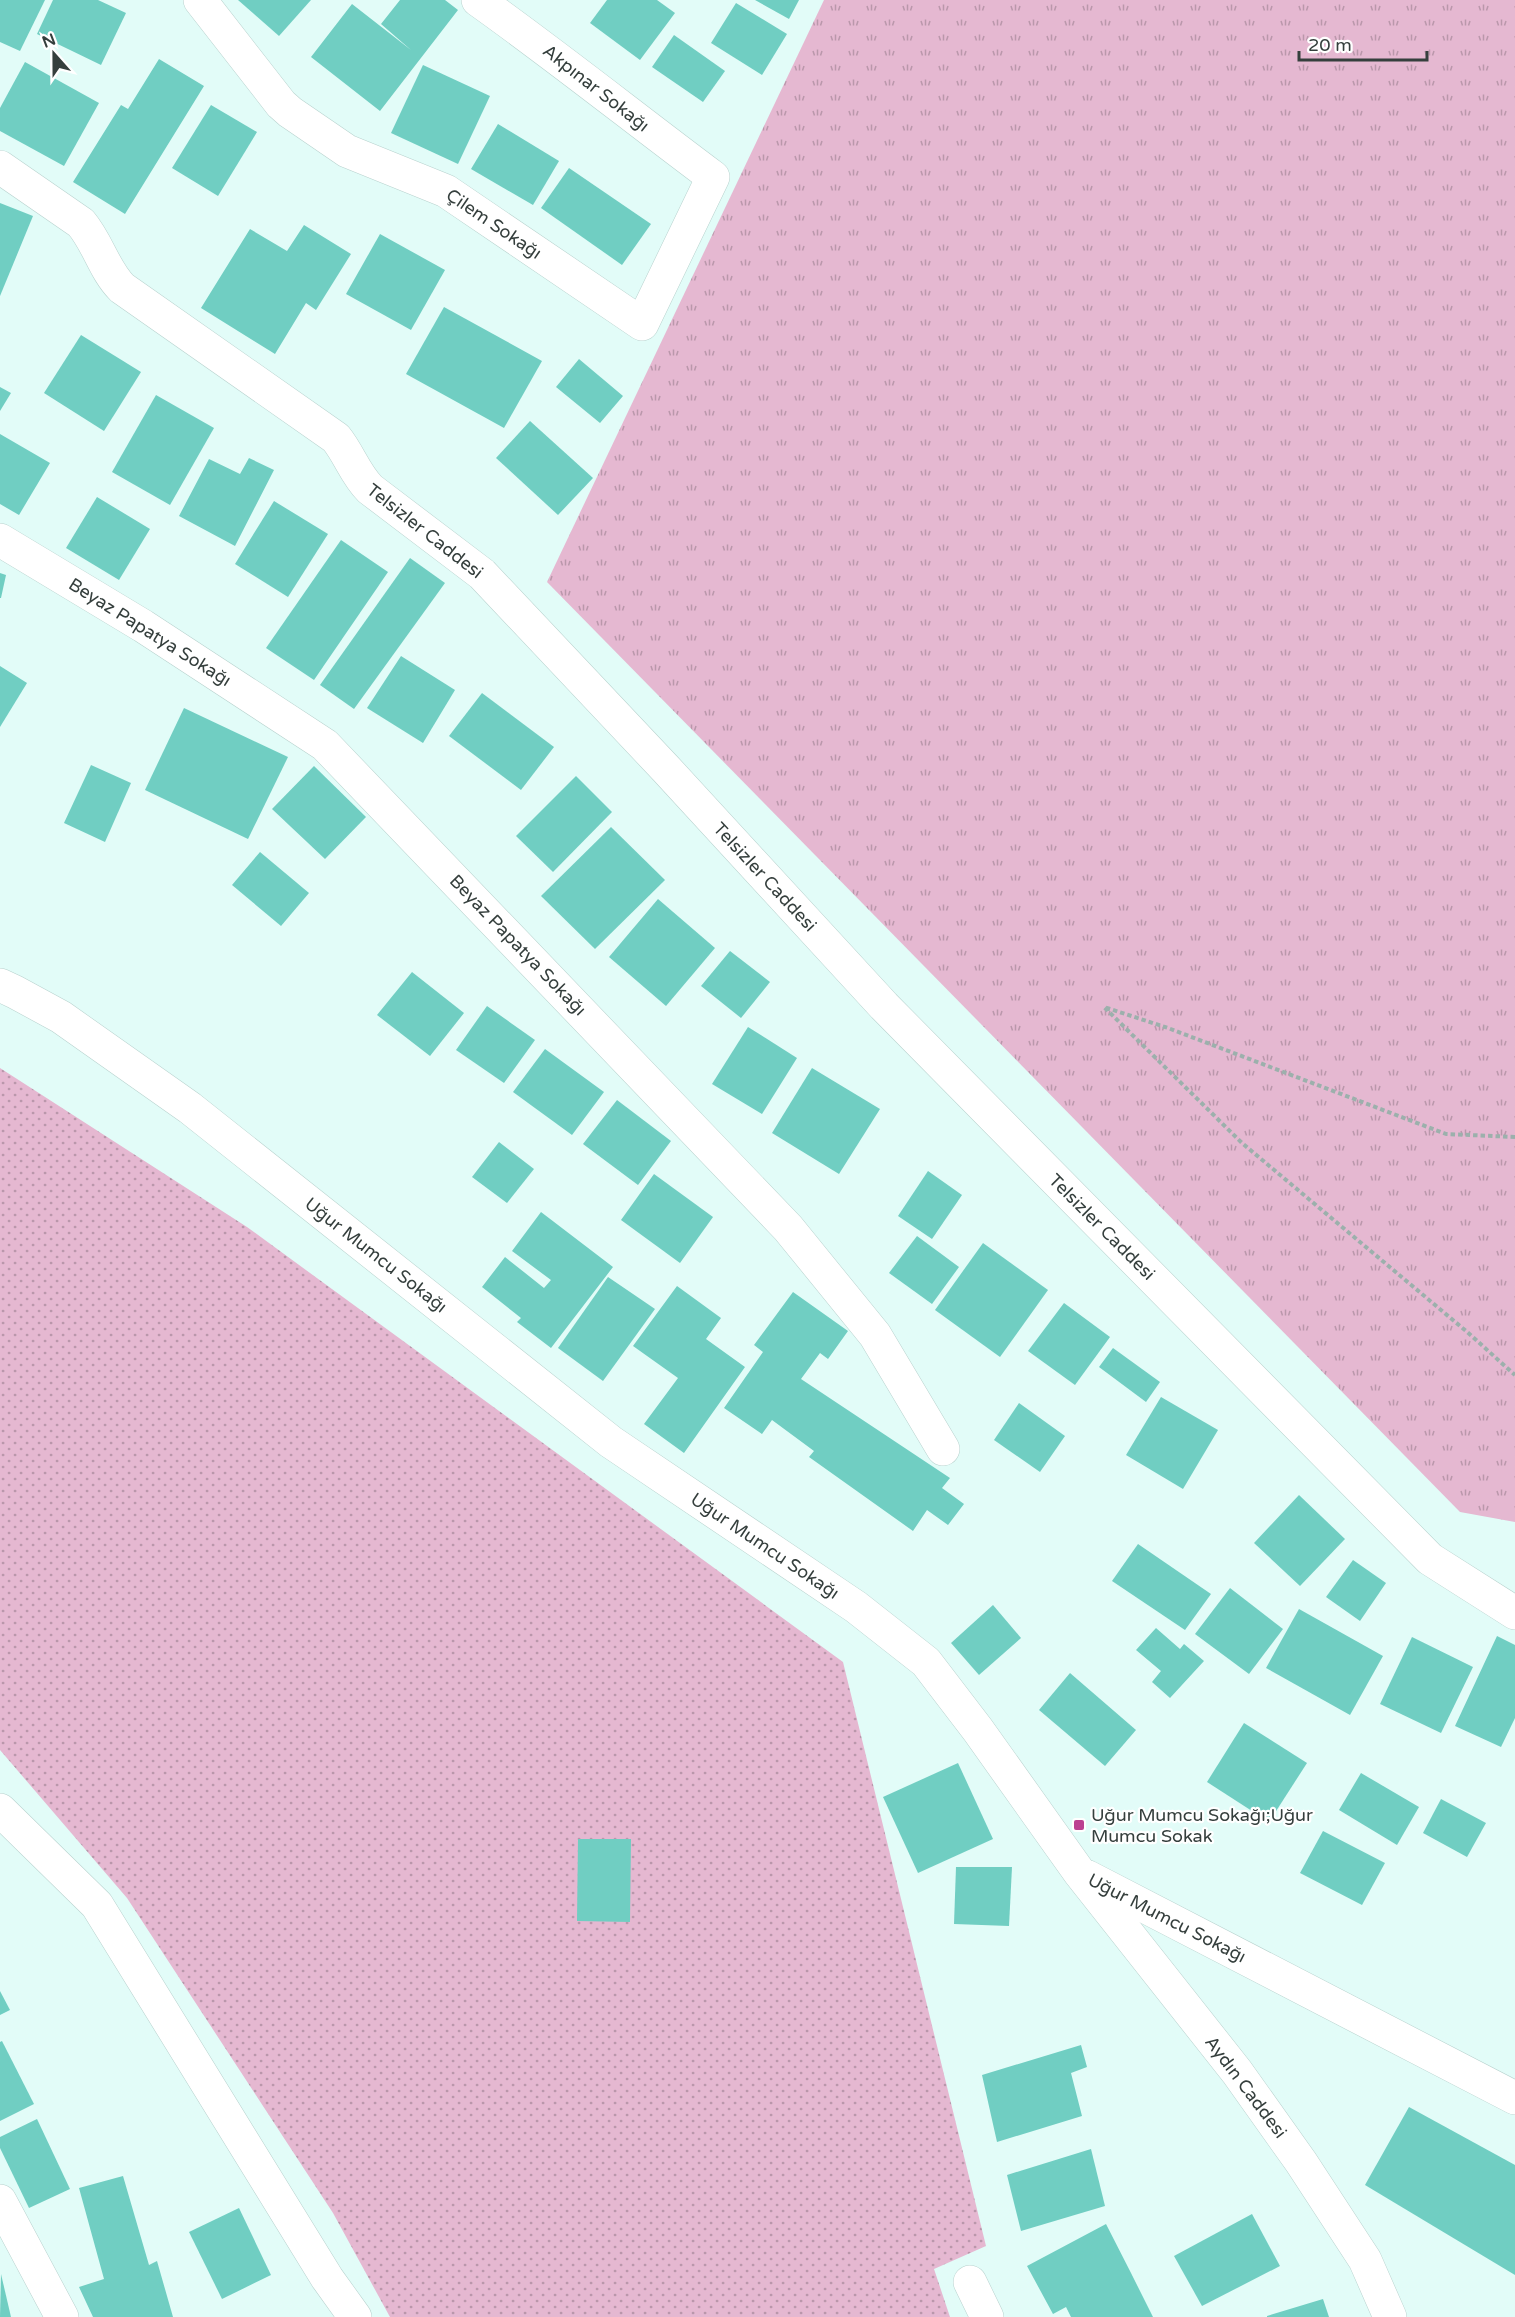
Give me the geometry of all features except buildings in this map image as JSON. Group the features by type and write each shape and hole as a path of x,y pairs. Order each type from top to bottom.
{"street":[{"name":"Çilem Sokağı","path":"200,0 281,104 290,112 347,151 446,191 642,324 713,177"},
{"name":"Akpınar Sokağı","path":"478,0 536,41 614,104 713,177"},
{"name":"Telsizler Caddesi","path":"0,167 81,223 89,233 113,279 122,288 336,438 344,447 361,480 369,489 482,574 666,769 884,1006 1430,1559 1515,1613"},
{"name":"Beyaz Papatya Sokağı","path":"0,540 143,626 325,744 788,1228 875,1335 943,1449"},
{"name":"Uğur Mumcu Sokağı","path":"0,985 61,1017 190,1108 611,1442 856,1607 926,1662 978,1730 1079,1872 1515,2098"},
{"path":"0,1810 98,1905 321,2268 355,2317"},
{"name":"Aydın Caddesi","path":"1079,1872 1237,2072 1301,2162 1365,2260 1390,2317"},
{"path":"0,2201 62,2317"},
{"path":"970,2282 987,2317"}],"path":[{"path":"1515,1137 1446,1134 1168,1028 1104,1008 1242,1143 1515,1375"}],"green space":[{"path":"824,0 1515,0 1515,1522 1460,1512 547,582"},
{"path":"0,1068 247,1227 843,1662 986,2246 934,2269 950,2317 390,2317 333,2213 127,1898 0,1750"}],"place":[{"name":"Uğur Mumcu Sokağı;Uğur Mumcu Sokak","path":"1079,1825"}]}
